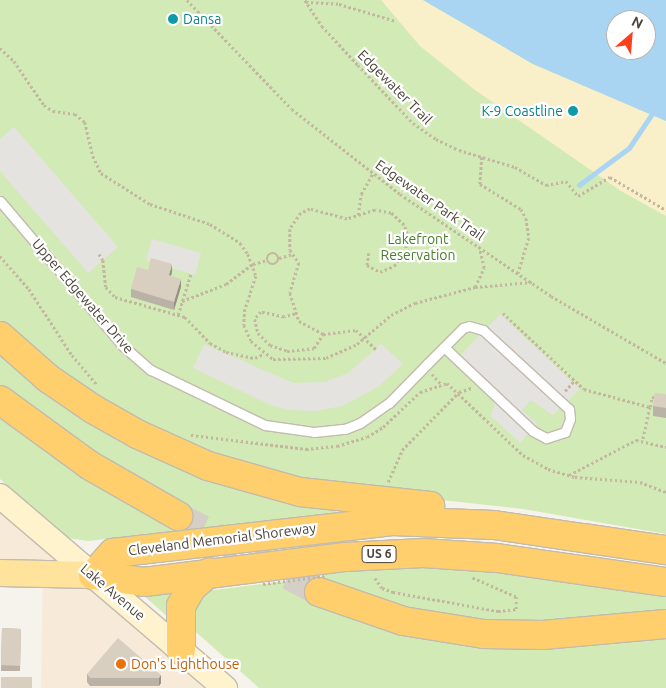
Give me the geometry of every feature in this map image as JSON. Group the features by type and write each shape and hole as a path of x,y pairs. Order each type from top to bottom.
{"highway":[{"path":"0,336 49,379 93,409 137,434 208,466 300,492 422,504 519,529"},
{"path":"0,400 89,465 178,516"},
{"name":"Cleveland Memorial Shoreway","path":"93,575 113,553 340,525 445,521 519,529 666,550"},
{"name":"US 6","path":"93,575 144,582 210,572 345,557 423,553 498,558 666,582"},
{"path":"181,650 181,606 192,587 210,572"},
{"path":"323,581 403,621 484,634 542,635 666,624"}],"main road":[{"name":"US 6","path":"0,574 93,575"}],"street":[{"name":"Lake Avenue","path":"0,496 224,688"}],"lane":[{"name":"Upper Edgewater Drive","path":"0,201 123,346 151,370 264,425 314,432 345,429 360,423 389,403 444,347 464,328 483,330 569,410 570,419 565,432 546,438 532,431 444,347"}],"path":[{"name":"Edgewater Park Trail","path":"187,0 292,109 373,173 518,273 611,333 666,363"},
{"path":"306,1 366,10 396,21"},
{"name":"Edgewater Trail","path":"306,1 322,26 414,123 436,140 515,167 546,185 566,180 578,196 610,177 666,210"},
{"path":"0,48 14,61 44,105 53,111 75,114 85,122 93,156 101,173 150,204 226,232 240,243 252,264 256,276 245,309 244,325 251,341 264,354 274,359 314,360 345,352 391,315 415,303 475,287 532,282"},
{"path":"482,157 480,184 521,209 526,218 529,238 518,273"},
{"path":"358,216 361,194 373,173"},
{"path":"369,253 367,260 370,268 387,270 405,252 408,234 398,218 383,210 347,219 320,209 301,213 290,228 288,240 298,263 290,293 295,314 305,326 323,334 356,330 376,349"},
{"path":"475,287 484,268 478,246"},
{"path":"182,301 226,284 252,264 267,260 273,253 279,258"},
{"path":"99,254 103,260 106,287 112,295 178,315 192,323 216,349 255,358 264,354"},
{"path":"267,260 274,265 279,258 293,254"},
{"path":"178,315 191,274"},
{"path":"295,314 284,317 261,312 255,319 258,333 270,345 287,351 314,348 323,334"},
{"path":"503,313 584,389 650,407"},
{"path":"447,383 459,392 524,455 568,476 640,482 666,492"},
{"path":"385,491 391,469 402,450 459,392"},
{"path":"643,440 652,397 666,399"},
{"path":"568,476 636,440 643,440 666,447"},
{"path":"375,578 382,588 392,592 498,611 513,611 519,605 516,597 466,576"},
{"path":"263,584 323,581"}],"shaded area":[{"path":"14,127 118,247 88,273 0,171 0,139"},
{"path":"152,239 201,253 195,275 146,260"},
{"path":"500,314 580,389 553,415 531,400 522,410 537,424 520,443 491,416 495,401 454,362"},
{"path":"204,344 293,383 325,382 348,373 381,344 403,364 378,387 342,406 316,411 290,410 273,406 193,368"},
{"path":"0,496 223,688 41,688 43,574 0,573"}],"green space":[{"name":"Lakefront Reservation","path":"0,0 666,0 666,534 523,509 340,489 260,474 119,416 0,327"},
{"path":"0,347 74,405 334,503 336,513 88,541 68,538 0,479"},
{"path":"392,566 479,568 666,595 666,620 514,629 416,617 322,586 315,600 407,631 485,643 544,643 666,632 666,688 259,688 196,632 190,621 194,601 206,591 325,576 328,571"},
{"path":"179,591 170,619 143,595"}],"sand":[{"name":"K-9 Coastline","path":"381,0 423,0 533,64 666,121 666,216 621,191 475,90 420,46"}],"water":[{"path":"423,0 666,0 666,121 533,64"}],"building":[{"path":"151,258 172,264 169,275 181,279 174,302 131,289 137,267 148,270"},
{"path":"655,393 666,394 666,408 653,406"},
{"path":"2,628 21,629 20,666 1,665"},
{"name":"Don's Lighthouse","path":"118,638 161,675 159,678 90,678 87,674"},
{"path":"1,677 32,677 32,688 1,688"}],"waterway":[{"path":"579,185 629,148 651,115"}],"tunnel":[{"path":"178,516 319,592"}],"place":[{"name":"Dansa","path":"173,19"},
{"name":"K-9 Coastline","path":"573,111"},
{"name":"Don's Lighthouse","path":"121,664"}]}
